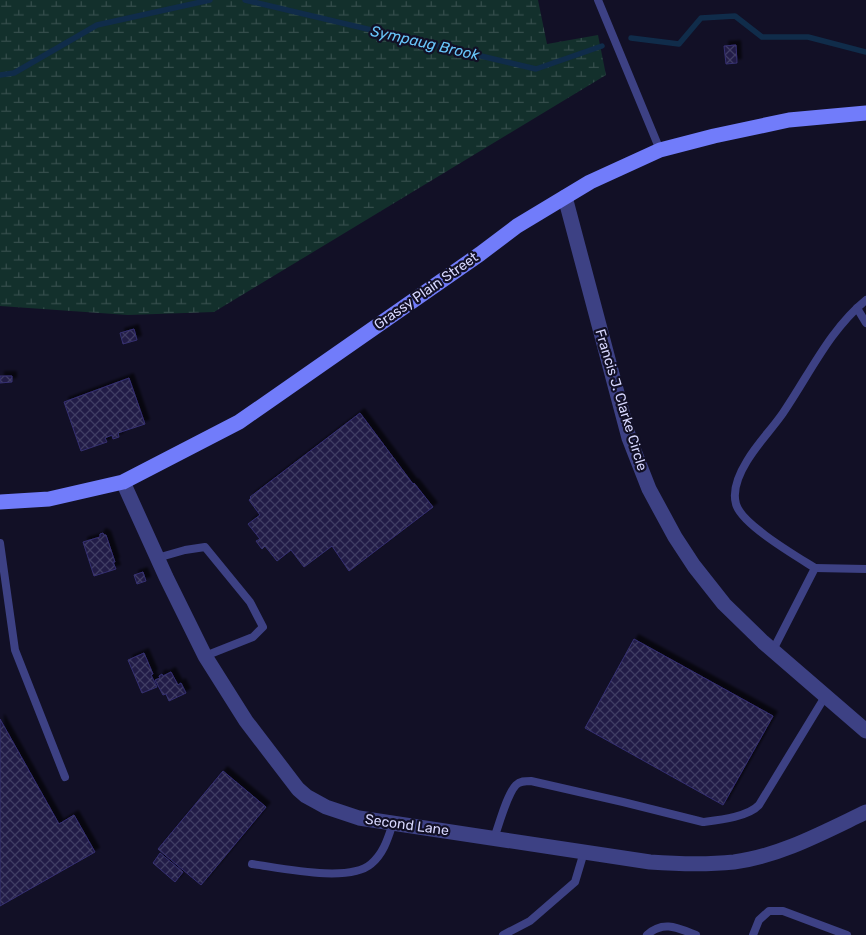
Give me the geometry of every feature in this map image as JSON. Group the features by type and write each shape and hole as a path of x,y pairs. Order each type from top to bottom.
{"main road":[{"name":"Grassy Plain Street","path":"0,502 49,499 123,482 239,422 480,254 517,226 590,182 660,150 789,120 866,113"}],"street":[{"name":"Francis J. Clarke Circle","path":"565,197 630,438 649,490 675,537 694,566 724,604 773,650 866,730"},
{"name":"Second Lane","path":"123,482 204,656 246,721 298,789 306,796 326,807 360,818 650,862 696,865 736,862 762,856 786,848 866,812"}],"lane":[{"path":"598,0 660,150"},
{"path":"866,300 830,340 782,414 747,461 735,486 736,505 750,524 815,568 866,568"},
{"path":"857,308 866,323"},
{"path":"0,543 15,650 65,777"},
{"path":"157,558 185,550 205,547 250,602 262,627 253,638 204,656"},
{"path":"773,650 815,568"},
{"path":"494,838 512,792 516,785 522,781 531,781 624,802 703,822 714,821 754,810 759,805 826,695"},
{"path":"252,864 325,873 353,873 370,865 376,859 382,851 393,823"},
{"path":"503,935 530,922 575,882 584,852"},
{"path":"753,935 759,920 769,911 783,911 847,935"},
{"path":"647,935 655,928 673,926 696,935"}],"green space":[{"path":"0,0 538,0 547,44 598,35 606,75 214,312 128,315 0,306"}],"building":[{"path":"736,45 737,63 726,64 724,46"},
{"path":"134,329 137,340 123,344 120,333"},
{"path":"0,376 12,376 12,382 0,383"},
{"path":"129,378 145,424 118,433 119,437 113,439 112,435 105,438 107,442 81,451 64,402"},
{"path":"360,413 413,484 433,507 349,571 332,546 304,567 291,550 277,561 265,546 262,549 256,541 260,539 248,524 260,515 249,500 250,497"},
{"path":"100,534 106,535 116,569 94,576 83,542 100,537"},
{"path":"143,572 146,581 137,584 134,575"},
{"path":"634,639 773,716 723,805 585,728"},
{"path":"144,653 157,687 142,693 128,660"},
{"path":"171,672 178,685 181,683 186,693 169,701 166,694 163,695 155,680 160,678 159,676 162,674 163,676"},
{"path":"0,719 59,824 74,815 95,852 0,906"},
{"path":"223,771 266,807 201,885 158,849"},
{"path":"160,853 183,872 175,882 153,863"}],"waterway":[{"name":"Sympaug Brook","path":"0,75 14,73 97,25 210,0"},
{"name":"Sympaug Brook","path":"245,0 536,69 602,46"},
{"name":"Sympaug Brook","path":"631,38 679,44 701,18 735,16 762,37 808,37 866,52"}]}
